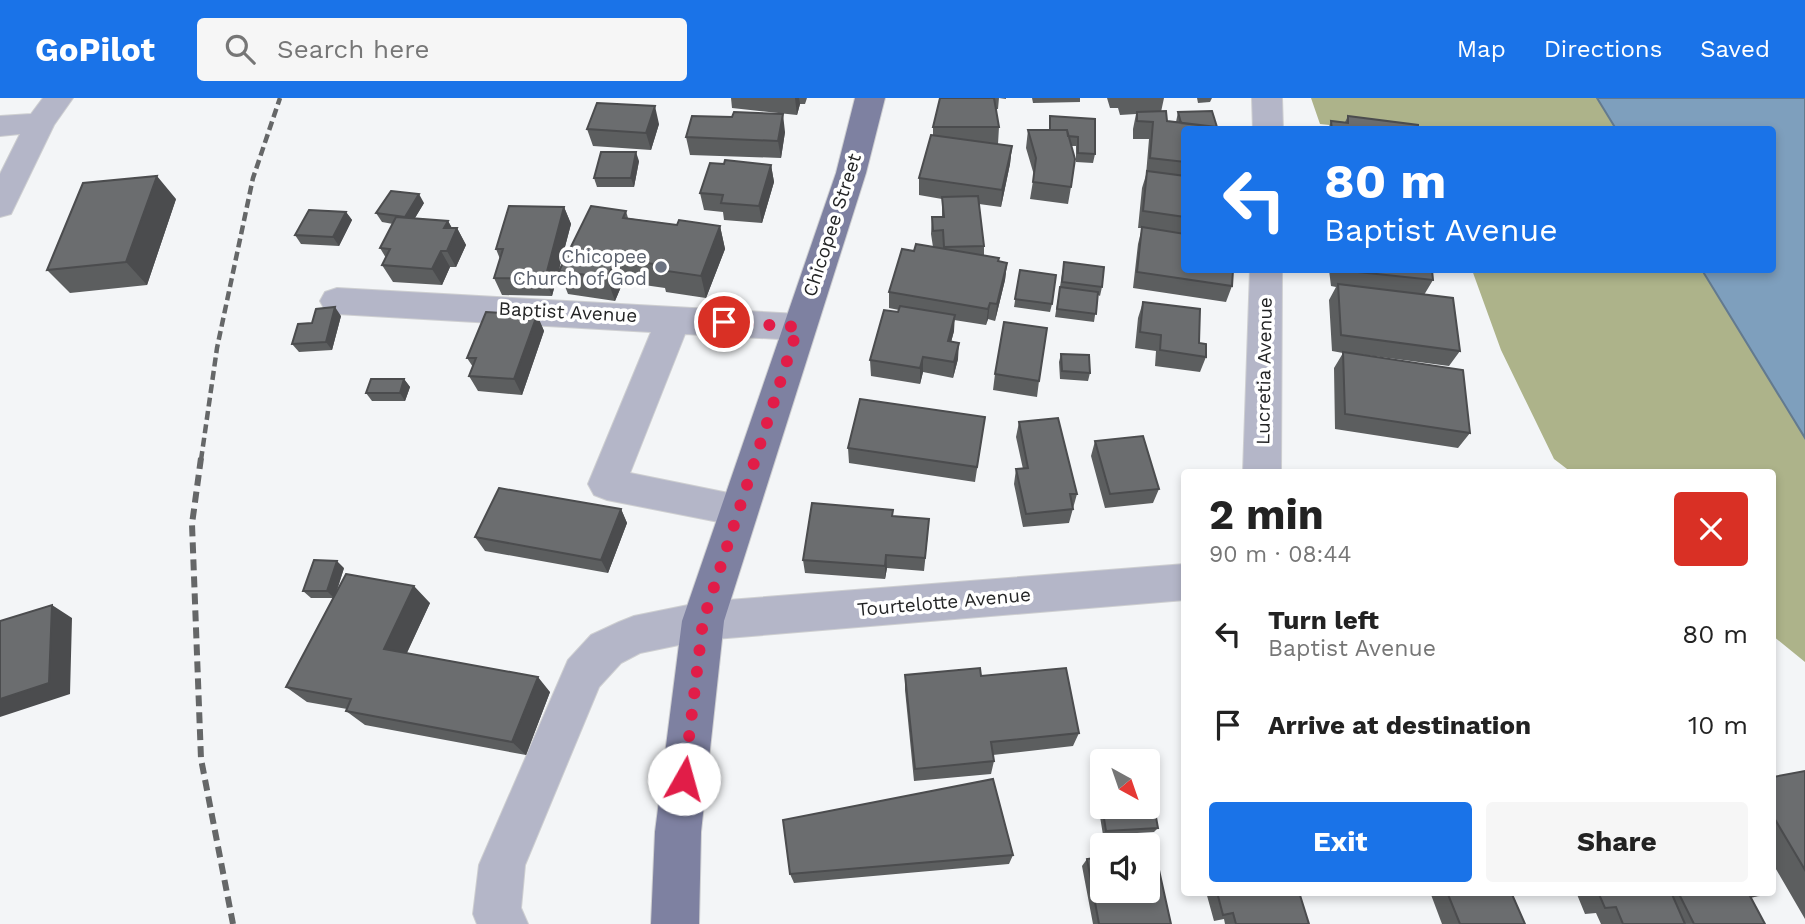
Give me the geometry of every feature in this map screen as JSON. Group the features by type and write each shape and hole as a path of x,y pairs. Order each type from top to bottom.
{"main road":[{"name":"Chicopee Street","path":"675,924 678,832 703,621 850,173 870,98"}],"street":[{"path":"0,206 40,123 58,98"},
{"path":"1267,98 1268,126"},
{"path":"0,126 40,123"},
{"name":"Lucretia Avenue","path":"1262,469 1266,273"},
{"name":"Baptist Avenue","path":"337,301 798,327"},
{"path":"674,318 607,484 739,510"},
{"name":"Tourtelotte Avenue","path":"504,924 497,914 502,865 583,674 606,649 634,635 703,621 1181,582"}],"green space":[{"path":"1311,98 1597,98 1614,126 1339,126 1320,124"},
{"path":"1473,273 1704,273 1805,438 1805,662 1776,638 1776,469 1567,469 1554,459 1501,350"}],"water":[{"path":"1597,98 1805,98 1805,438 1704,273 1776,273 1776,126 1614,126"}],"building":[{"path":"940,98 994,98 999,127 933,127"},
{"path":"597,103 655,106 646,133 587,129"},
{"path":"1166,111 1167,121 1208,126 1181,126 1181,162 1150,158 1153,122 1137,121 1137,112"},
{"path":"1212,111 1217,126 1181,123 1178,112"},
{"path":"734,112 783,114 778,141 686,137 692,116 732,117"},
{"path":"1050,116 1095,119 1095,154 1078,153 1078,137 1068,136 1067,130 1050,130"},
{"path":"1348,116 1418,126 1332,126 1331,121 1348,123"},
{"path":"1028,130 1067,130 1075,159 1071,187 1033,182 1036,158"},
{"path":"931,135 1012,146 1002,190 919,178"},
{"path":"601,152 636,152 631,178 594,178"},
{"path":"725,160 771,165 759,206 721,203 723,195 700,193 710,163 724,164"},
{"path":"1147,171 1181,175 1181,216 1143,211"},
{"path":"157,176 126,262 47,270 83,183"},
{"path":"391,191 419,194 405,217 376,213"},
{"path":"978,196 984,246 944,247 943,230 933,231 932,217 944,217 942,197"},
{"path":"509,206 564,207 545,279 494,278 503,249 496,249"},
{"path":"591,206 626,211 623,218 677,225 679,220 720,226 701,276 660,270 662,265 616,259 607,278 559,271"},
{"path":"309,210 346,212 333,237 295,235"},
{"path":"396,217 448,221 444,228 457,228 447,251 441,251 432,269 382,265 390,249 380,248"},
{"path":"1142,227 1181,233 1181,273 1233,273 1232,286 1137,272"},
{"path":"916,244 999,258 998,261 1007,263 997,304 990,303 988,309 889,292 902,249 914,251"},
{"path":"1064,262 1104,267 1102,287 1062,282"},
{"path":"1020,270 1056,275 1052,304 1015,299"},
{"path":"1367,273 1432,273 1433,280"},
{"path":"1338,284 1453,298 1460,351 1341,335"},
{"path":"1060,287 1098,292 1096,314 1057,309"},
{"path":"1143,302 1200,309 1199,343 1206,344 1206,357 1160,350 1161,335 1140,332"},
{"path":"900,306 955,315 948,341 959,343 954,362 923,357 920,368 870,360 884,310 898,312"},
{"path":"335,307 326,342 292,344 298,324 312,323 316,309"},
{"path":"486,312 537,315 514,379 469,376 476,358 467,358"},
{"path":"1004,322 1047,328 1039,381 995,374"},
{"path":"1343,352 1463,370 1470,433 1345,414"},
{"path":"1061,354 1089,355 1090,373 1062,371"},
{"path":"371,379 404,379 400,393 366,393"},
{"path":"860,399 985,417 977,467 848,448"},
{"path":"1058,418 1077,494 1070,494 1073,509 1026,514 1016,469 1028,468 1019,422"},
{"path":"1143,436 1159,489 1110,494 1095,441"},
{"path":"499,488 621,509 601,560 475,537"},
{"path":"812,503 893,510 892,516 929,519 925,558 886,555 885,566 803,560"},
{"path":"314,560 337,561 327,591 303,591"},
{"path":"346,574 414,586 384,649 538,677 512,742 346,711 351,699 286,687"},
{"path":"52,605 49,683 0,699 0,621"},
{"path":"980,668 981,676 1066,668 1079,733 991,742 994,761 915,769 905,675"},
{"path":"1805,771 1805,870 1776,821 1776,776"},
{"path":"993,779 1013,855 790,874 783,820"},
{"path":"1104,819 1156,819 1158,828 1106,831"},
{"path":"1160,874 1171,924 1099,924 1095,903 1160,903"},
{"path":"1218,896 1300,896 1309,924 1236,924 1233,913 1223,915"},
{"path":"1449,896 1513,896 1525,924 1460,924"},
{"path":"1600,896 1673,896 1685,924 1623,924 1616,907 1605,908"},
{"path":"1680,896 1750,896 1765,924 1694,924"}],"railway":[{"path":"201,460 217,348 253,178 280,98"},
{"path":"201,458 192,524 201,759 233,924"}],"place":[{"name":"Chicopee Church of God","path":"661,267"}],"route":[{"path":"684,779 703,621 798,327 724,322"}]}
